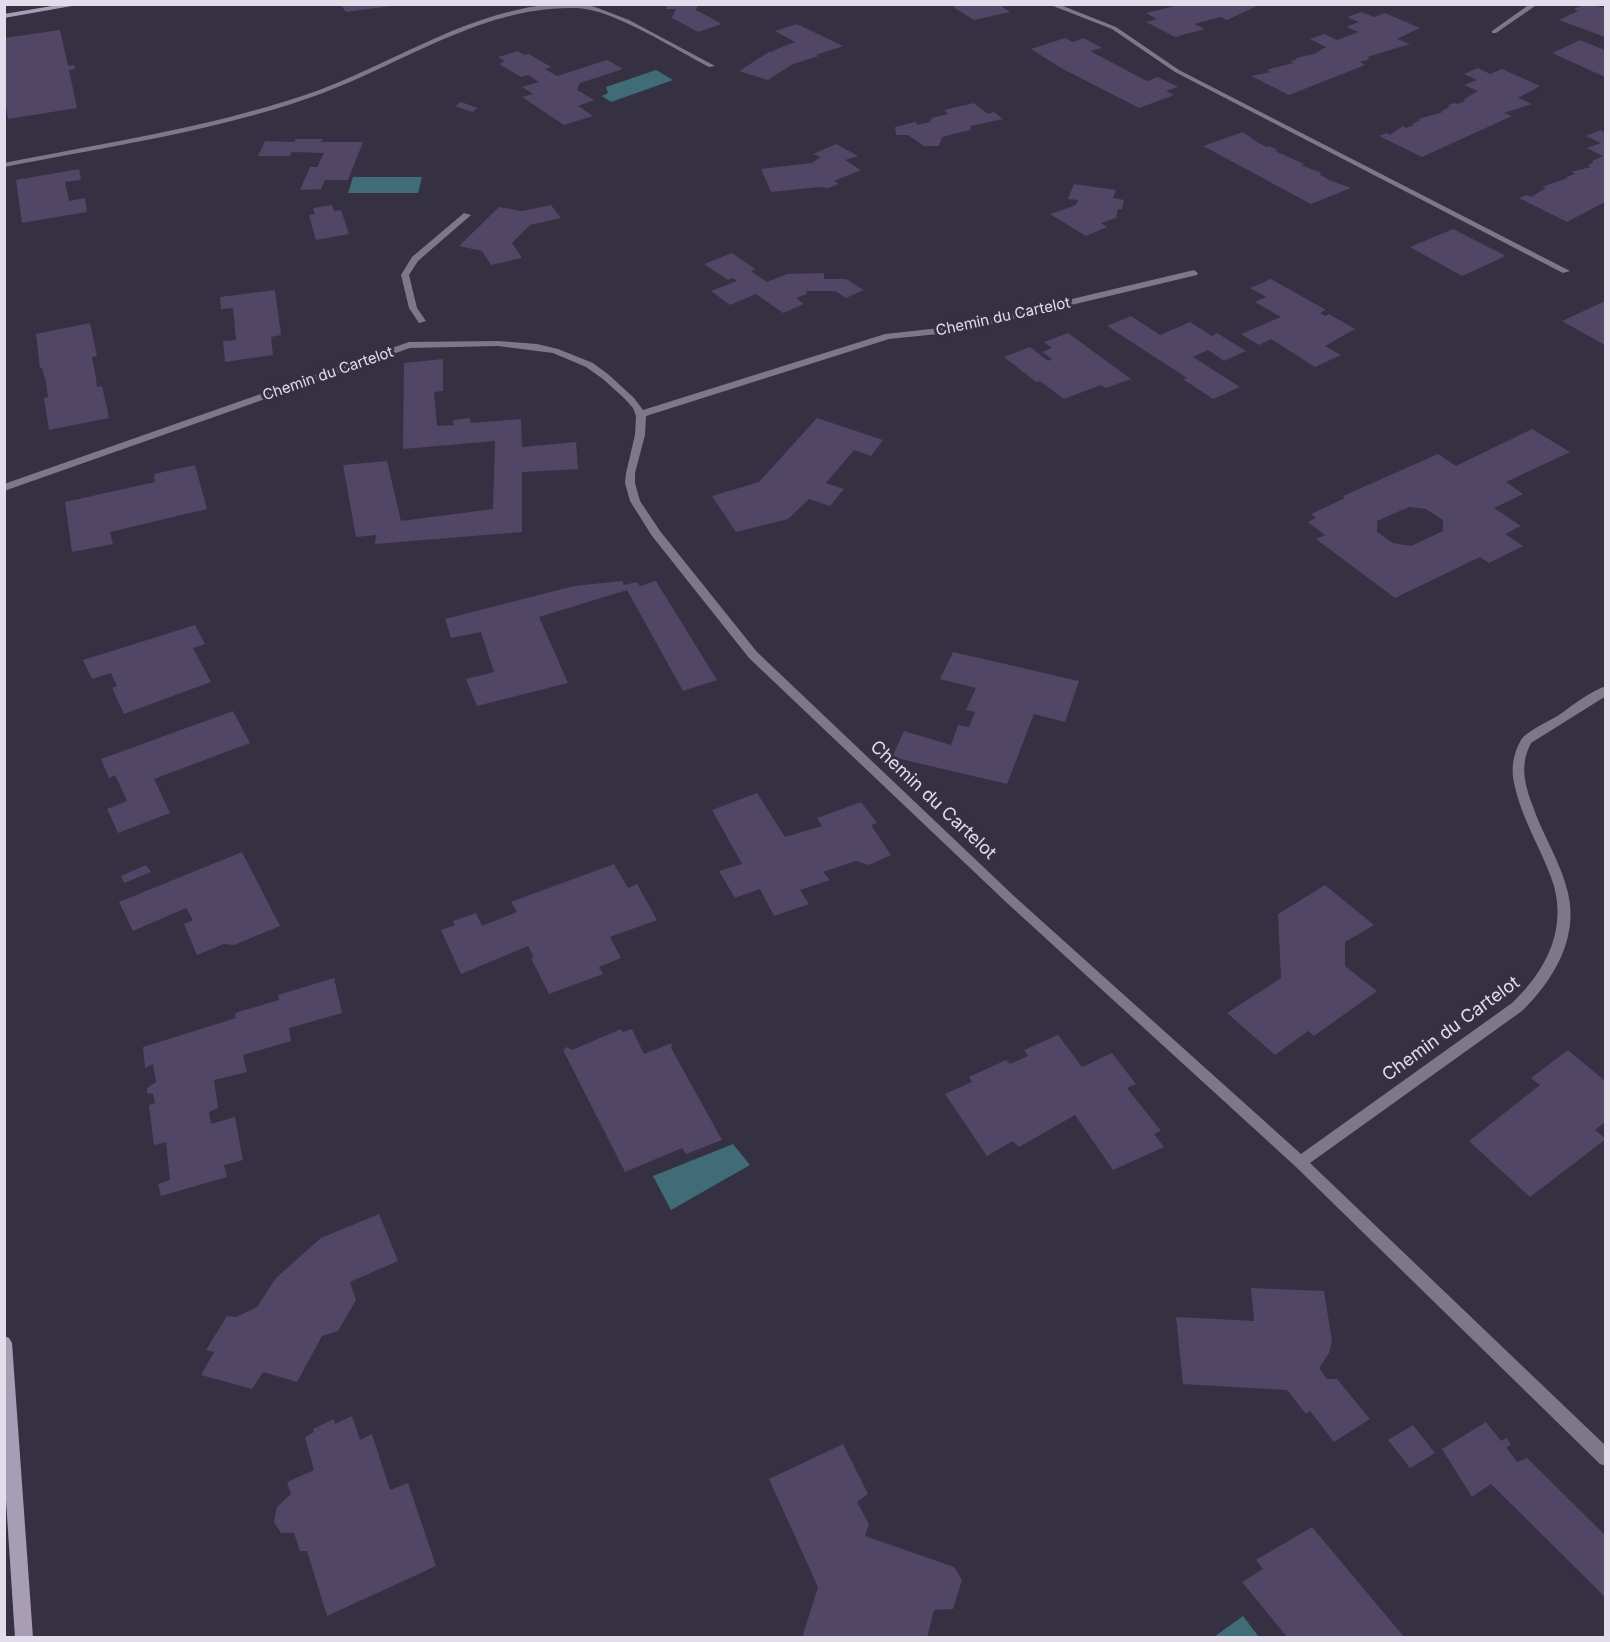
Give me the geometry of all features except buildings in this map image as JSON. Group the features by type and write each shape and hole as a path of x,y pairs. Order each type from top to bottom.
{"street":[{"path":"4,16 80,4"},
{"path":"1051,4 1114,28 1177,71 1566,271"},
{"path":"1494,32 1535,4"},
{"path":"4,165 206,124 306,97 365,74 461,30 523,12 561,6 601,10 711,66"},
{"path":"422,321 413,308 405,275 415,260 467,215"},
{"name":"Chemin du Cartelot","path":"641,414 888,336 958,329 1194,273"},
{"name":"Chemin du Cartelot","path":"4,488 390,351 428,342 519,343 563,351 613,382 641,414 642,432 629,480 632,494 658,535 734,634 787,688 1002,892 1300,1162 1605,1458"},
{"name":"Chemin du Cartelot","path":"1300,1162 1517,1007 1536,990 1558,947 1563,921 1563,896 1556,872 1520,786 1517,759 1520,748 1527,740 1605,690"},
{"path":"4,1343 24,1638"}],"shaded area":[{"path":"656,70 673,80 611,102 602,96 608,93 606,87"},
{"path":"353,177 422,177 418,193 348,193"},
{"path":"733,1144 750,1165 671,1210 653,1176"},
{"path":"1243,1616 1259,1637 1214,1637"}]}
